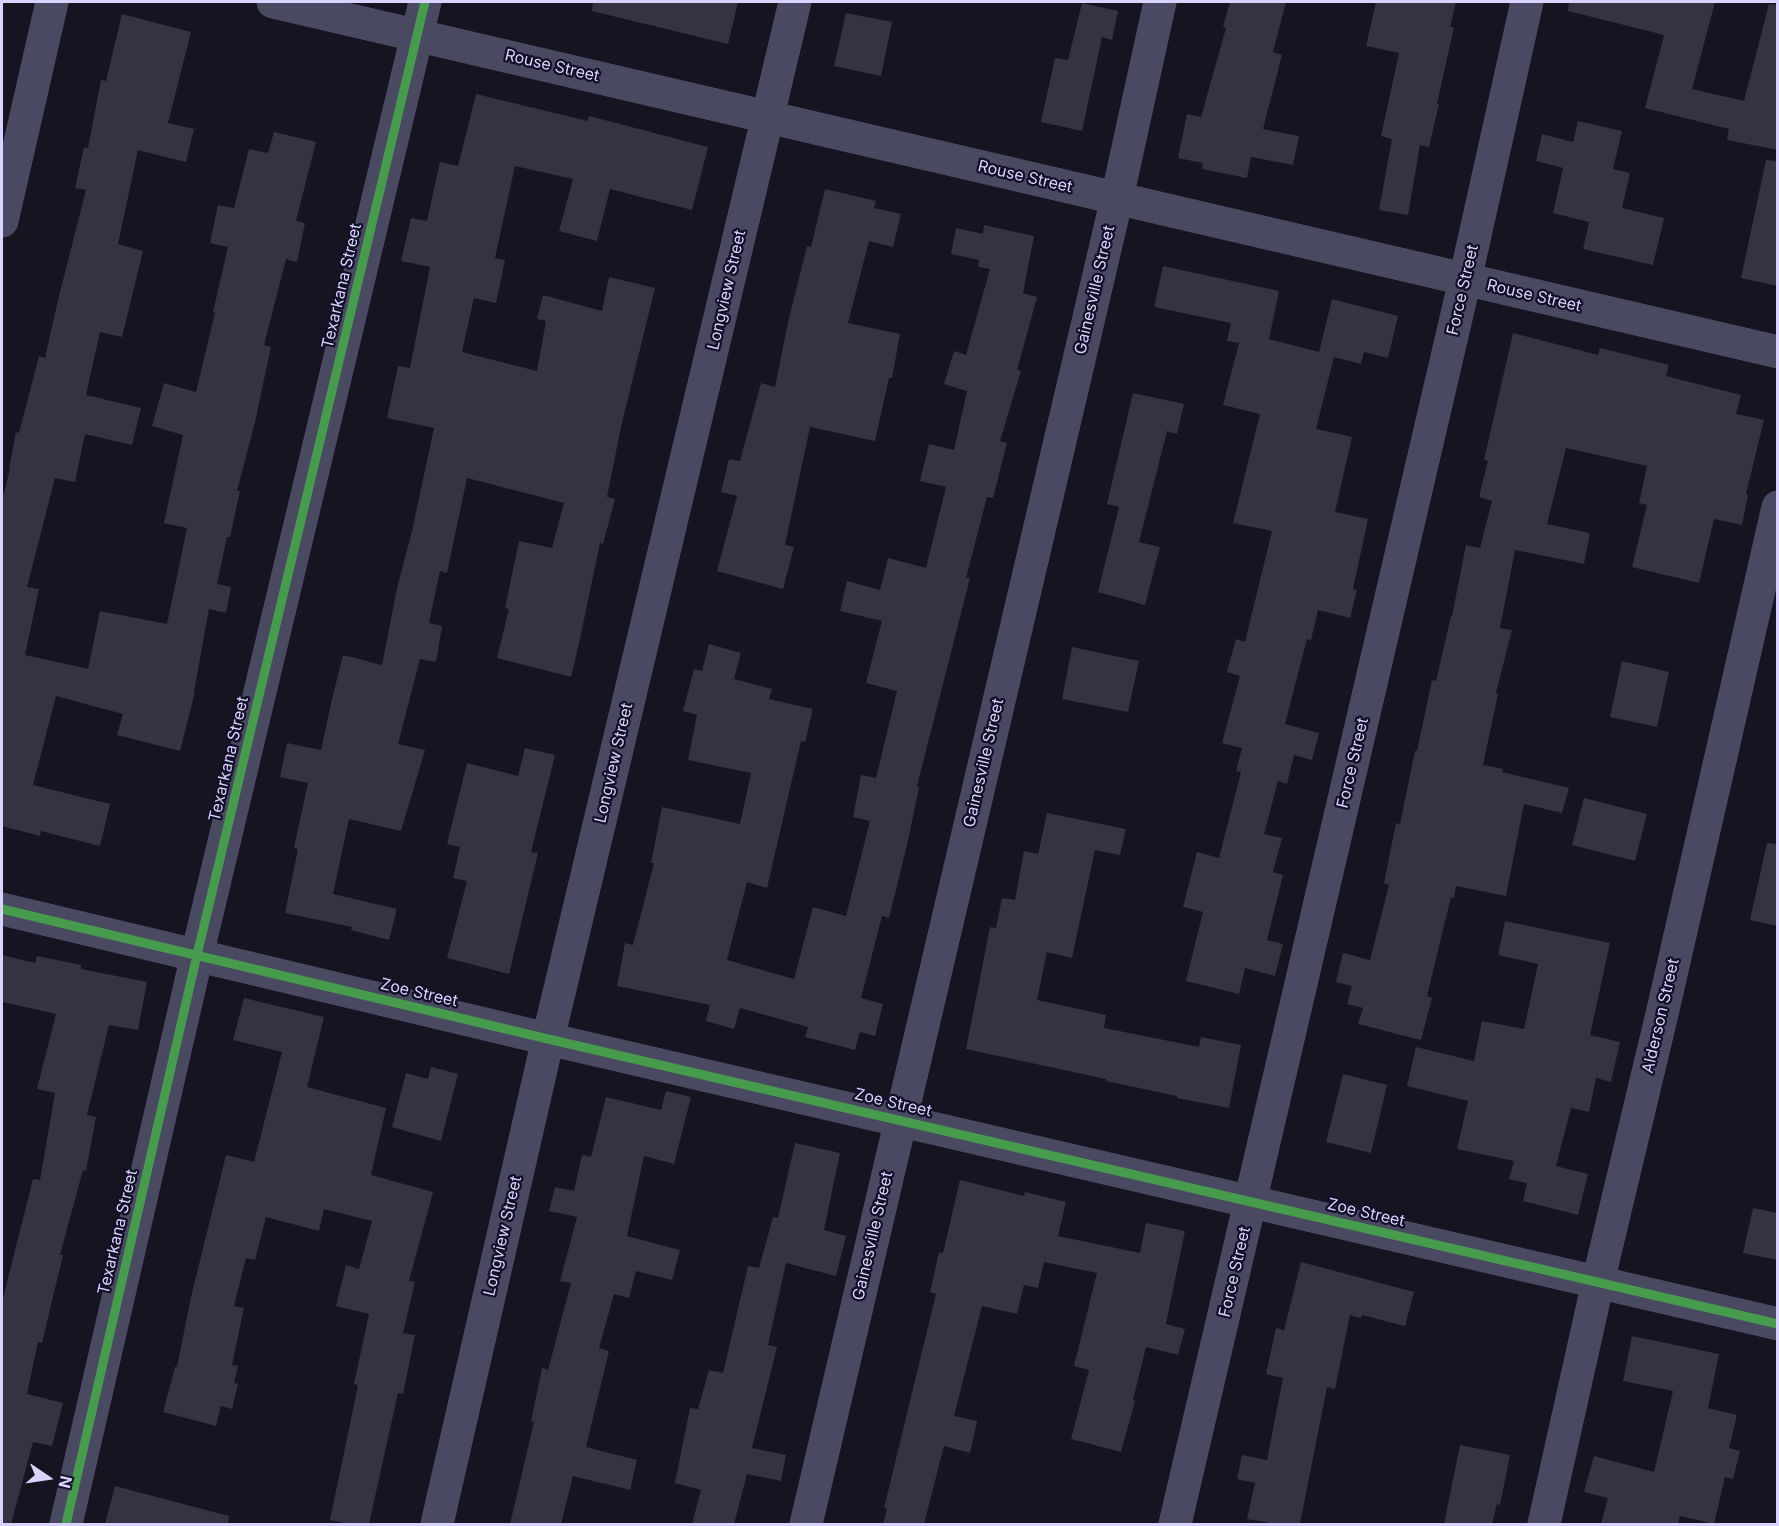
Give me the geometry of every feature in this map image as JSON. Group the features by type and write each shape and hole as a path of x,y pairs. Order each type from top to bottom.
{"street":[{"path":"2,221 52,2"},
{"name":"Rouse Street","path":"273,2 1778,352"},
{"name":"Texarkana Street","path":"66,1524 197,955 425,2"},
{"name":"Longview Street","path":"437,1524 548,1039 795,2"},
{"name":"Gainesville Street","path":"806,1524 1117,198 1160,2"},
{"name":"Force Street","path":"1175,1524 1465,280 1527,2"},
{"name":"Alderson Street","path":"1544,1524 1778,507"},
{"name":"Zoe Street","path":"2,909 548,1039 1778,1324"}],"building":[{"path":"593,2 738,2 728,44 592,11"},
{"path":"1230,2 1286,2 1273,52 1282,55 1263,129 1299,136 1293,165 1251,157 1247,178 1202,169 1203,163 1178,158 1187,114 1201,117 1226,28 1223,27"},
{"path":"1376,2 1456,2 1450,27 1454,27 1437,104 1439,104 1429,147 1420,145 1408,215 1379,210 1392,139 1381,136 1399,53 1366,46"},
{"path":"1569,2 1715,2 1692,89 1744,101 1769,4 1778,5 1778,150 1727,140 1729,129 1645,108 1664,35 1568,11"},
{"path":"1082,3 1118,11 1112,40 1102,37 1082,131 1041,122 1055,58 1068,60"},
{"path":"846,13 892,22 881,76 834,66"},
{"path":"122,14 191,32 168,123 194,129 186,162 138,150 118,244 143,251 122,337 100,332 86,395 141,408 132,445 85,434 75,482 55,478 27,587 39,589 25,655 88,669 100,611 167,624 187,528 164,523 183,435 152,426 164,383 196,392 228,247 210,243 218,205 234,208 249,149 268,153 274,132 316,142 296,221 305,223 297,262 286,259 264,345 271,347 237,491 240,491 230,537 227,537 217,584 231,587 226,613 209,609 195,692 180,751 117,735 123,714 56,696 33,785 110,804 100,846 41,831 40,836 2,826 2,501 16,432 19,433 39,356 45,358 86,190 75,188 84,147 88,148 101,80 106,81"},
{"path":"476,94 588,121 589,116 708,147 692,210 610,189 597,241 559,231 573,179 515,166 495,258 505,260 496,303 474,298 462,352 537,371 546,321 537,319 543,295 602,311 609,277 655,288 621,427 607,497 615,499 603,544 600,543 571,677 497,658 509,609 505,608 519,541 552,548 564,503 467,478 447,573 440,571 429,623 442,626 436,662 420,659 398,744 425,750 401,831 349,819 333,894 397,909 389,940 351,930 352,927 285,913 298,849 294,848 308,783 280,777 287,743 321,750 343,655 382,665 397,588 434,428 387,418 398,366 410,368 430,267 401,261 411,218 427,221 440,162 458,166"},
{"path":"1578,121 1622,131 1613,169 1630,173 1622,208 1664,218 1653,265 1583,249 1589,222 1553,213 1563,168 1536,161 1542,134 1573,142"},
{"path":"1766,160 1778,161 1778,286 1741,278"},
{"path":"825,189 876,201 874,208 901,214 893,247 869,241 848,323 900,334 892,378 889,378 875,441 810,427 785,545 794,547 783,589 717,571 737,496 721,492 729,459 740,461 761,383 775,387 807,246 811,247"},
{"path":"984,225 1034,236 1023,293 1037,297 1017,370 1021,371 1000,441 1007,443 993,498 987,497 966,578 970,578 917,786 919,787 908,841 889,918 882,916 861,998 883,1004 875,1036 860,1032 855,1050 805,1037 808,1027 740,1008 734,1029 706,1021 710,1005 617,986 625,943 633,945 654,863 651,863 662,807 740,824 751,773 688,760 697,715 683,711 694,669 702,671 709,644 741,653 734,679 772,689 769,699 813,709 805,742 801,741 767,888 747,882 727,960 794,979 813,907 846,916 870,821 853,817 861,775 876,778 897,691 866,683 882,621 840,611 847,581 880,590 888,558 926,568 946,487 920,481 929,444 954,450 967,391 944,384 954,351 966,355 990,269 978,267 979,260 951,254 956,228 983,234"},
{"path":"1163,266 1279,291 1269,339 1319,352 1332,299 1398,316 1388,358 1364,352 1361,364 1334,357 1316,429 1352,437 1335,512 1368,519 1353,589 1357,590 1350,618 1318,610 1311,640 1307,639 1285,724 1319,733 1312,760 1294,755 1287,784 1278,781 1264,834 1282,838 1273,872 1283,875 1267,940 1283,944 1275,976 1245,968 1239,994 1186,981 1203,912 1183,907 1197,852 1219,858 1241,772 1236,771 1242,748 1222,743 1240,676 1227,672 1236,639 1245,642 1272,531 1233,523 1260,414 1223,405 1239,343 1227,341 1231,323 1154,307"},
{"path":"1513,333 1598,355 1600,348 1669,365 1666,376 1741,395 1736,414 1764,420 1746,494 1748,495 1742,525 1714,519 1699,583 1632,567 1647,505 1639,503 1647,466 1566,448 1547,524 1590,533 1584,564 1515,550 1500,628 1512,630 1496,693 1498,694 1483,765 1503,769 1502,772 1569,788 1562,813 1524,804 1506,896 1456,886 1454,898 1451,897 1427,996 1432,998 1421,1040 1358,1024 1363,1008 1347,1004 1352,986 1336,982 1343,953 1370,960 1389,885 1384,883 1396,823 1400,824 1432,680 1436,681 1452,616 1466,545 1480,548 1492,501 1479,497 1488,461 1484,460"},
{"path":"1133,393 1184,404 1177,434 1167,431 1139,542 1160,547 1145,605 1098,592 1119,507 1107,504"},
{"path":"1072,647 1139,661 1128,712 1062,699"},
{"path":"1622,661 1669,672 1657,727 1610,717"},
{"path":"525,748 555,755 531,852 538,853 509,974 447,958 467,881 453,878 460,847 447,844 467,763 518,776"},
{"path":"1584,798 1647,814 1635,861 1572,845"},
{"path":"1047,813 1126,829 1120,855 1095,850 1072,958 1047,952 1037,1000 1106,1015 1104,1028 1199,1047 1201,1037 1241,1045 1229,1108 966,1049 990,927 996,928 1002,898 1015,900 1024,851 1038,854"},
{"path":"1767,843 1778,844 1778,926 1750,920"},
{"path":"1505,921 1610,943 1590,1035 1620,1042 1611,1082 1596,1078 1589,1112 1571,1108 1556,1166 1588,1174 1578,1215 1523,1201 1527,1183 1509,1179 1514,1161 1457,1149 1468,1101 1407,1086 1416,1047 1474,1061 1482,1021 1524,1029 1538,964 1498,955"},
{"path":"2,955 35,963 37,956 81,965 81,969 147,982 138,1030 109,1025 87,1115 96,1117 86,1171 83,1170 60,1255 63,1255 42,1343 38,1342 27,1394 63,1403 52,1446 33,1442 11,1524 2,1524 2,1302 33,1179 40,1180 55,1093 37,1089 56,1014 2,1002"},
{"path":"244,998 324,1017 307,1087 386,1108 371,1175 433,1192 409,1281 415,1282 403,1333 415,1335 403,1394 398,1393 369,1524 350,1524 330,1520 358,1385 354,1384 369,1314 336,1306 346,1265 359,1269 372,1221 324,1209 319,1231 266,1217 255,1260 246,1258 234,1306 244,1308 232,1365 238,1366 234,1383 238,1384 232,1409 221,1406 216,1426 163,1412 175,1367 177,1367 191,1297 226,1155 254,1162 282,1052 233,1040"},
{"path":"431,1067 458,1074 441,1141 392,1127 406,1073 428,1079"},
{"path":"1343,1074 1387,1085 1371,1153 1326,1142"},
{"path":"666,1091 691,1097 674,1164 644,1156 627,1236 680,1250 672,1280 636,1271 629,1298 614,1294 599,1348 609,1351 586,1447 637,1460 630,1490 573,1476 561,1524 510,1524 534,1422 531,1421 542,1368 548,1370 571,1283 560,1281 577,1217 549,1211 555,1187 574,1191 582,1155 591,1157 606,1097 661,1110"},
{"path":"795,1143 840,1153 824,1230 846,1236 836,1276 786,1263 768,1345 777,1347 752,1448 786,1455 781,1481 747,1474 734,1524 692,1524 701,1490 675,1483 690,1408 698,1409 709,1370 723,1373 748,1266 759,1268 773,1217 778,1218"},
{"path":"960,1180 1024,1196 1025,1192 1066,1202 1058,1236 1140,1253 1146,1223 1185,1231 1166,1324 1185,1329 1178,1355 1146,1347 1133,1400 1135,1401 1121,1452 1071,1439 1089,1370 1074,1366 1097,1273 1044,1262 1038,1288 1024,1285 1017,1314 982,1306 954,1416 977,1421 970,1453 944,1446 924,1524 883,1524 887,1509 884,1508 936,1294 930,1292 939,1252 943,1253"},
{"path":"1753,1208 1778,1213 1778,1260 1743,1253"},
{"path":"1301,1262 1414,1292 1405,1326 1362,1315 1361,1318 1350,1315 1335,1389 1327,1387 1300,1524 1276,1524 1247,1519 1255,1483 1237,1479 1242,1455 1267,1460 1283,1378 1266,1374 1276,1328 1284,1330"},
{"path":"1632,1336 1719,1354 1708,1408 1737,1415 1729,1448 1740,1451 1733,1479 1725,1477 1714,1524 1680,1516 1678,1524 1601,1524 1608,1498 1584,1492 1594,1456 1654,1472 1673,1391 1623,1381"},
{"path":"1460,1445 1510,1455 1500,1505 1497,1504 1492,1524 1444,1524"},
{"path":"115,1486 229,1516 228,1524 105,1524"}],"cycle path":[{"path":"66,1524 197,955 425,2"},
{"path":"2,909 548,1039 1778,1324"}]}
